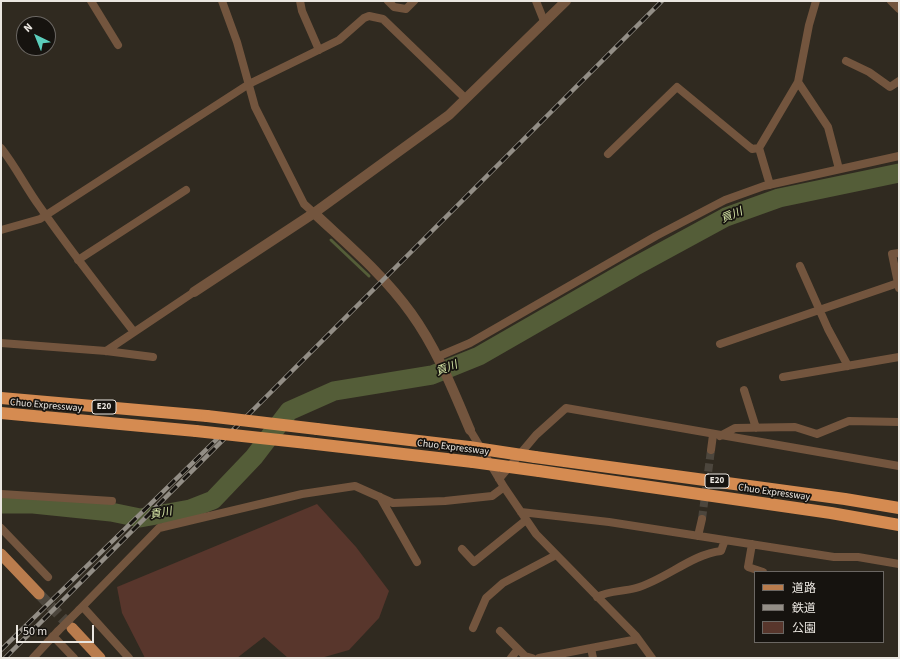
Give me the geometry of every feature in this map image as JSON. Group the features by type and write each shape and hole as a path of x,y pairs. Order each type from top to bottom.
{"highway":[{"name":"Chuo Expressway","path":"1,398 207,416 469,447 899,508"},
{"name":"Chuo Expressway","path":"1,413 196,431 473,462 831,513 899,525"}],"main road":[{"path":"1,554 39,594"},
{"path":"72,628 100,658"}],"street":[{"path":"91,1 118,46"},
{"path":"222,1 229,17 255,106 267,133 304,204 372,267 412,314 448,377 470,430 504,487 536,534 638,639 652,658"},
{"path":"300,1 302,11 319,50"},
{"path":"388,1 394,7 406,9 414,1"},
{"path":"536,1 544,21"},
{"path":"106,351 314,213 443,120 566,1"},
{"path":"770,185 759,148 798,82 809,25 816,1"},
{"path":"891,1 899,9"},
{"path":"1,230 40,220 249,84 339,40 364,18 369,16 383,19 466,99"},
{"path":"846,61 869,72 890,87 899,81"},
{"path":"798,82 828,127 839,169"},
{"path":"608,154 676,87 752,149 759,148"},
{"path":"1,148 46,216 134,332"},
{"path":"438,359 470,343 656,236 725,200 770,185 899,156"},
{"path":"78,260 186,190"},
{"path":"720,344 820,310 898,286 892,254 899,253"},
{"path":"800,266 828,329 848,366"},
{"path":"1,344 106,351 153,357"},
{"path":"783,378 899,357"},
{"path":"744,390 756,428"},
{"path":"499,479 536,435 566,408 717,436 899,466"},
{"path":"711,450 717,436 735,428 795,427 817,434 849,422 899,422"},
{"path":"33,658 159,528 302,494 355,486 393,502 445,501 492,496 504,487"},
{"path":"1,494 112,501"},
{"path":"380,497 417,562"},
{"path":"462,549 474,562 524,516 608,522 752,544 899,564"},
{"path":"698,536 702,519"},
{"path":"1,528 48,577"},
{"path":"597,597 607,592 636,588 667,575 711,552 721,551 725,540"},
{"path":"752,544 748,567 760,571"},
{"path":"473,628 486,598 503,583 556,555"},
{"path":"81,609 129,658"},
{"path":"500,631 525,656 532,658"},
{"path":"55,634 74,658"},
{"path":"539,658 638,639"},
{"path":"591,648 593,658"},
{"path":"511,658 518,649"}],"green space":[{"path":"317,504 356,547 389,591 379,618 349,650 321,658 288,658 264,637 237,658 145,658 122,613 117,587"}],"waterway":[{"name":"貢川","path":"1,504 33,504 111,512 140,518 190,509 213,500 254,457 289,411 334,391 432,375 479,356 634,267 726,217 779,198 899,173"},
{"path":"331,240 369,276"}],"tunnel":[{"path":"702,519 711,450"},
{"path":"39,594 72,628"}],"railway":[{"path":"5,658 662,1"},
{"path":"1,650 217,439"}]}
